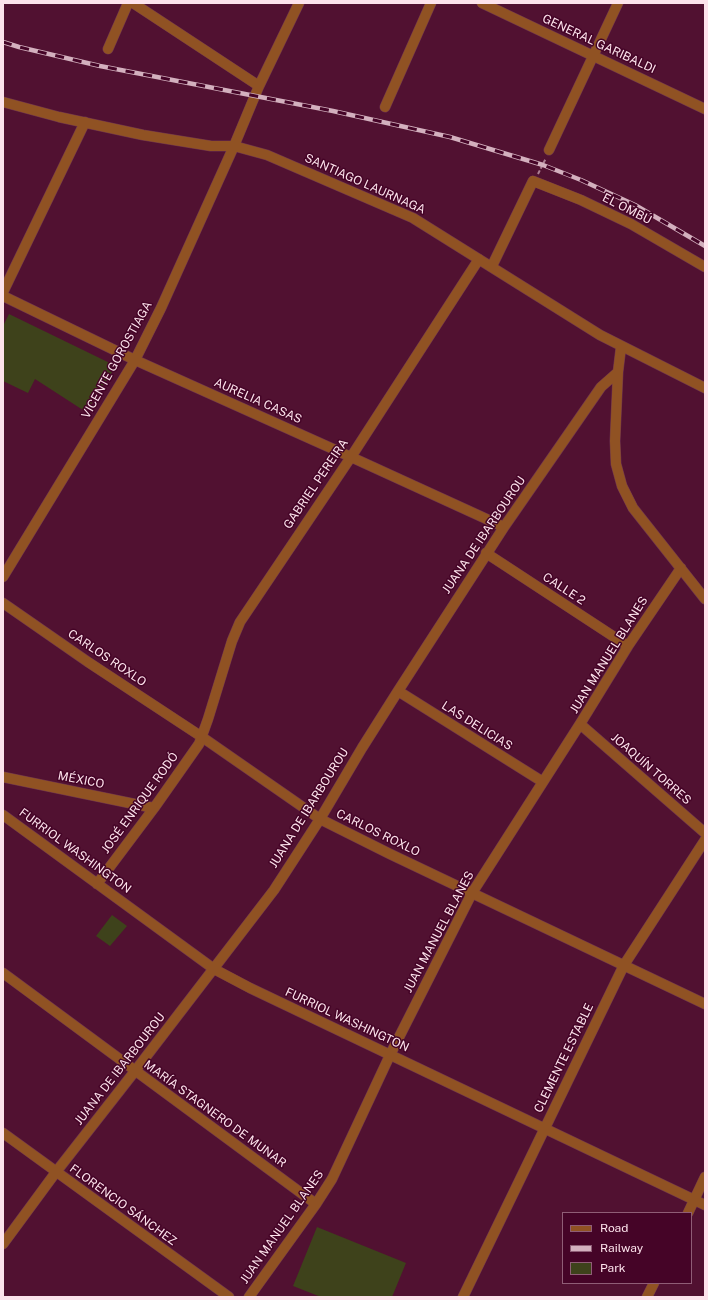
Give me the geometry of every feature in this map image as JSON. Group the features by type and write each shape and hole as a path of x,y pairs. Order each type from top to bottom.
{"street":[{"path":"108,49 128,3"},
{"path":"133,3 259,86"},
{"name":"VICENTE GOROSTIAGA","path":"4,574 135,360 161,308 234,146 259,86 299,3"},
{"path":"385,107 431,3"},
{"name":"GENERAL GARIBALDI","path":"482,3 705,110"},
{"path":"549,150 618,3"},
{"name":"SANTIAGO LAURNAGA","path":"3,102 59,117 143,135 211,146 234,146 267,155 413,218 492,266 600,335 621,347 705,388"},
{"path":"3,292 85,122"},
{"path":"492,266 533,180"},
{"name":"EL OMBÚ","path":"533,180 581,200 631,224 705,267"},
{"name":"GABRIEL PEREIRA","path":"202,737 232,641 240,622 351,456 479,259"},
{"name":"AURELIA CASAS","path":"3,296 135,360 351,456 504,527"},
{"path":"621,347 618,372 615,441 616,464 622,486 633,508 705,599"},
{"name":"JUANA DE IBARBOUROU","path":"3,1244 56,1172 274,890 320,819 362,748 486,554 601,387 618,372"},
{"name":"CALLE 2","path":"486,554 628,646"},
{"name":"JUAN MANUEL BLANES","path":"248,1297 316,1204 332,1178 390,1054 472,893 628,646 681,568"},
{"name":"CARLOS ROXLO","path":"3,602 88,662 202,737 320,819 390,854 705,1004"},
{"name":"LAS DELICIAS","path":"398,691 543,782"},
{"name":"JOAQUÍN TORRES","path":"580,724 705,833"},
{"name":"JOSÉ ENRIQUE RODÓ","path":"97,884 154,808 202,737"},
{"name":"MÉXICO","path":"3,777 154,808"},
{"name":"FURRIOL WASHINGTON","path":"3,815 214,969 250,988 705,1206"},
{"name":"CLEMENTE ESTABLE","path":"463,1297 624,965 705,840"},
{"name":"MARÍA STAGNERO DE MUNAR","path":"3,973 316,1204"},
{"name":"FLORENCIO SÁNCHEZ","path":"3,1133 229,1297"},
{"path":"688,1212 705,1177"},
{"path":"647,1297 654,1284"}],"path":[{"path":"533,180 543,165 549,150"}],"green space":[{"path":"9,314 116,366 86,412 35,379 28,393 3,381 3,326"},
{"path":"112,915 127,926 110,946 96,936"},
{"path":"317,1227 406,1263 392,1297 321,1297 293,1286"}],"railway":[{"path":"3,42 100,66 333,111 450,137 543,165 581,180 635,205 705,246"}]}
